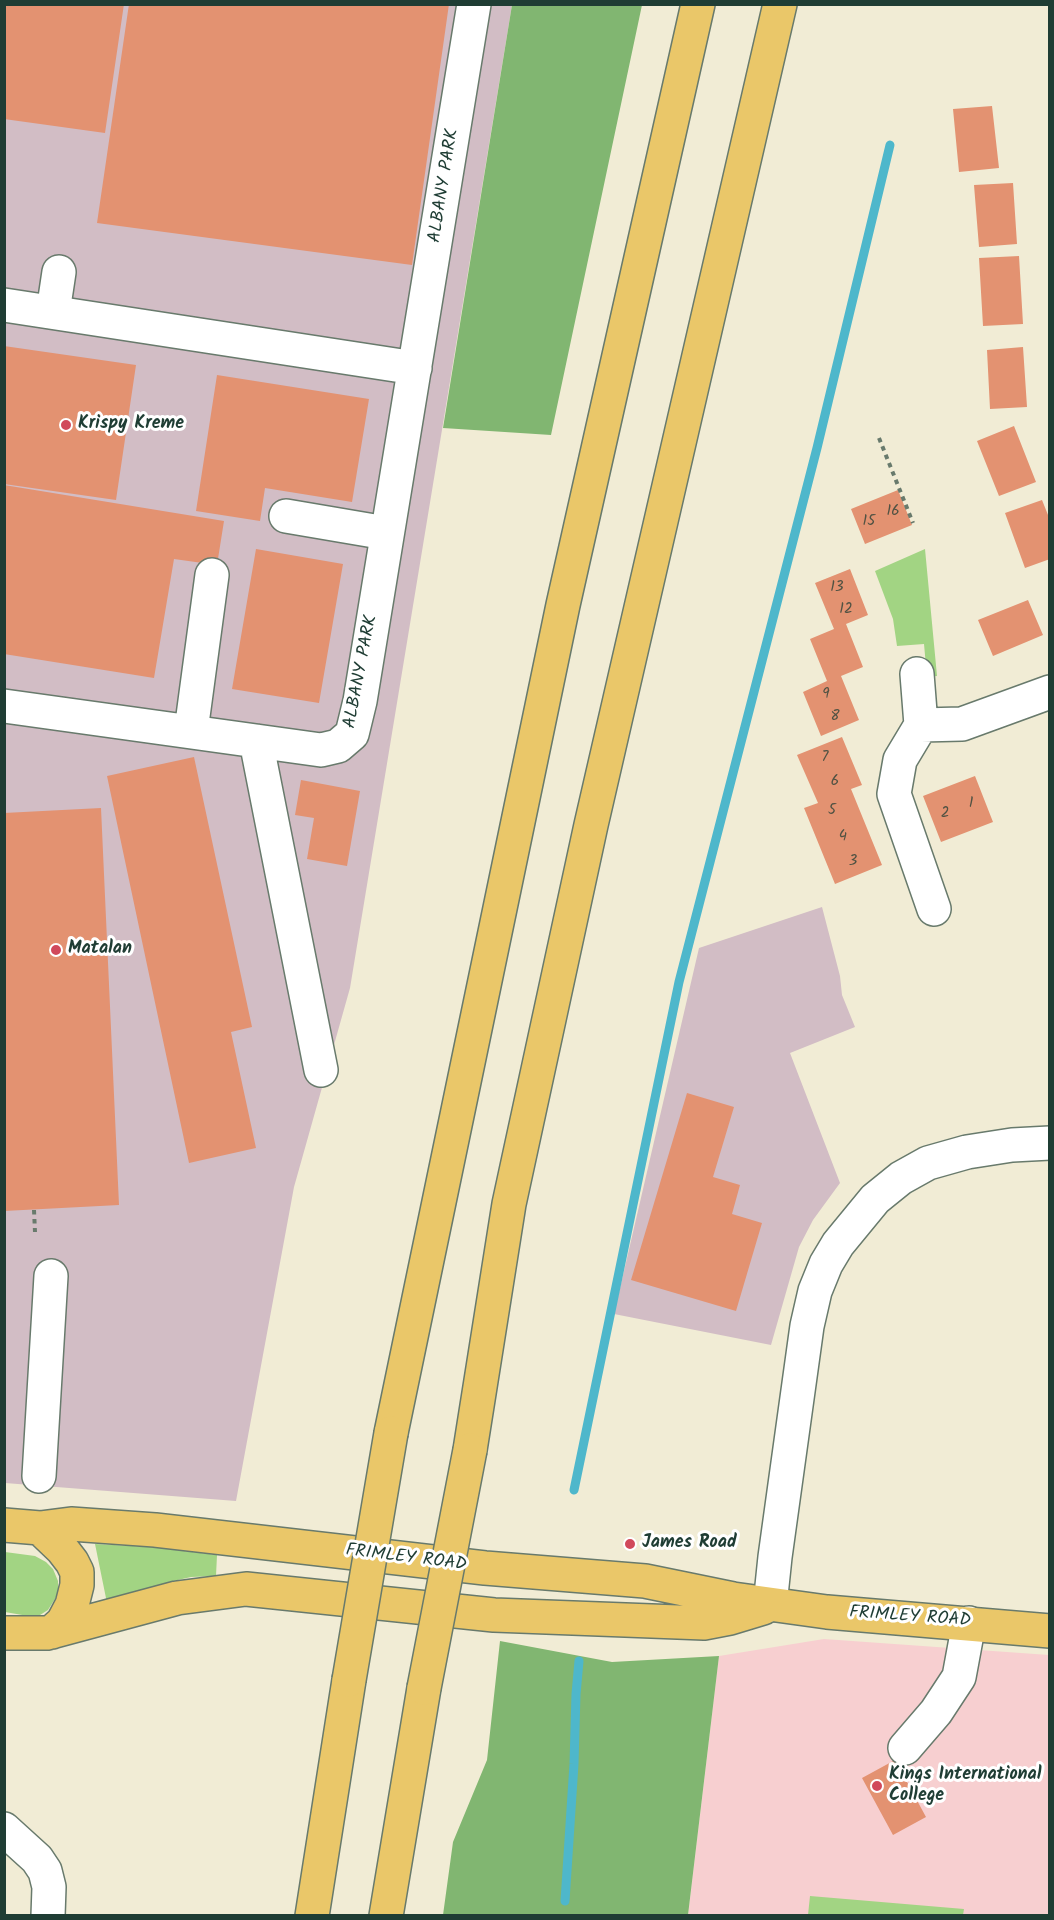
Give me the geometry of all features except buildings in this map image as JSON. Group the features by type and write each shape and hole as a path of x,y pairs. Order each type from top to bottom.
{"main road":[{"path":"312,1916 391,1433 563,605 698,4"},
{"path":"386,1916 424,1688 470,1450 509,1204 591,825 780,4"},
{"path":"740,176 795,4"},
{"name":"FRIMLEY ROAD","path":"4,1525 40,1528 71,1524 144,1529 485,1568 645,1581 770,1605 827,1612 1050,1631"},
{"path":"40,1528 62,1549 76,1572 77,1585 72,1605 63,1622 52,1632"},
{"name":"FRIMLEY ROAD","path":"4,1633 52,1632 177,1598 246,1589 494,1615 705,1623 730,1618 770,1605"}],"street":[{"name":"ALBANY PARK","path":"4,706 326,750 343,743 352,734 360,701 474,4"},
{"path":"53,312 59,272"},
{"path":"4,305 415,368"},
{"path":"286,516 386,533"},
{"path":"191,731 212,575"},
{"path":"917,674 921,725 900,759 894,794 934,909"},
{"path":"921,725 962,724 1050,692"},
{"path":"256,741 321,1070"},
{"path":"770,1605 807,1326 815,1291 826,1264 838,1244 875,1199 901,1178 928,1163 966,1152 1012,1145 1050,1143"},
{"path":"39,1476 51,1276"},
{"path":"905,1748 936,1712 959,1677 969,1623"},
{"path":"4,1829 37,1859 45,1871 49,1887 48,1916"}],"path":[{"path":"879,438 913,523"},
{"path":"34,1210 35,1232"}],"shaded area":[{"path":"4,5 512,5 350,988 294,1187 236,1501 5,1483"},
{"path":"822,907 840,976 842,995 855,1027 790,1053 840,1183 813,1220 799,1247 771,1345 614,1314 699,948"},
{"name":"Kings International College","path":"824,1639 1049,1655 1049,1915 688,1916 719,1656"}],"green space":[{"path":"512,5 642,5 551,435 443,428"},
{"path":"925,549 937,676 927,677 924,644 897,646 893,619 875,571"},
{"path":"95,1544 152,1547 217,1555 216,1576 191,1577 169,1582 107,1603"},
{"path":"5,1552 35,1556 53,1569 58,1581 58,1594 48,1610 40,1615 28,1616 5,1612"},
{"path":"500,1641 612,1662 719,1656 688,1915 443,1915 453,1842 487,1760"},
{"path":"810,1896 964,1909 963,1915 808,1915"}],"waterway":[{"path":"574,1490 679,982 817,448 890,145"},
{"path":"565,1901 579,1661"}],"place":[{"name":"Krispy Kreme","path":"66,425"},
{"name":"Matalan","path":"56,950"},
{"name":"James Road","path":"630,1544"},
{"name":"Kings International College","path":"877,1786"}]}
